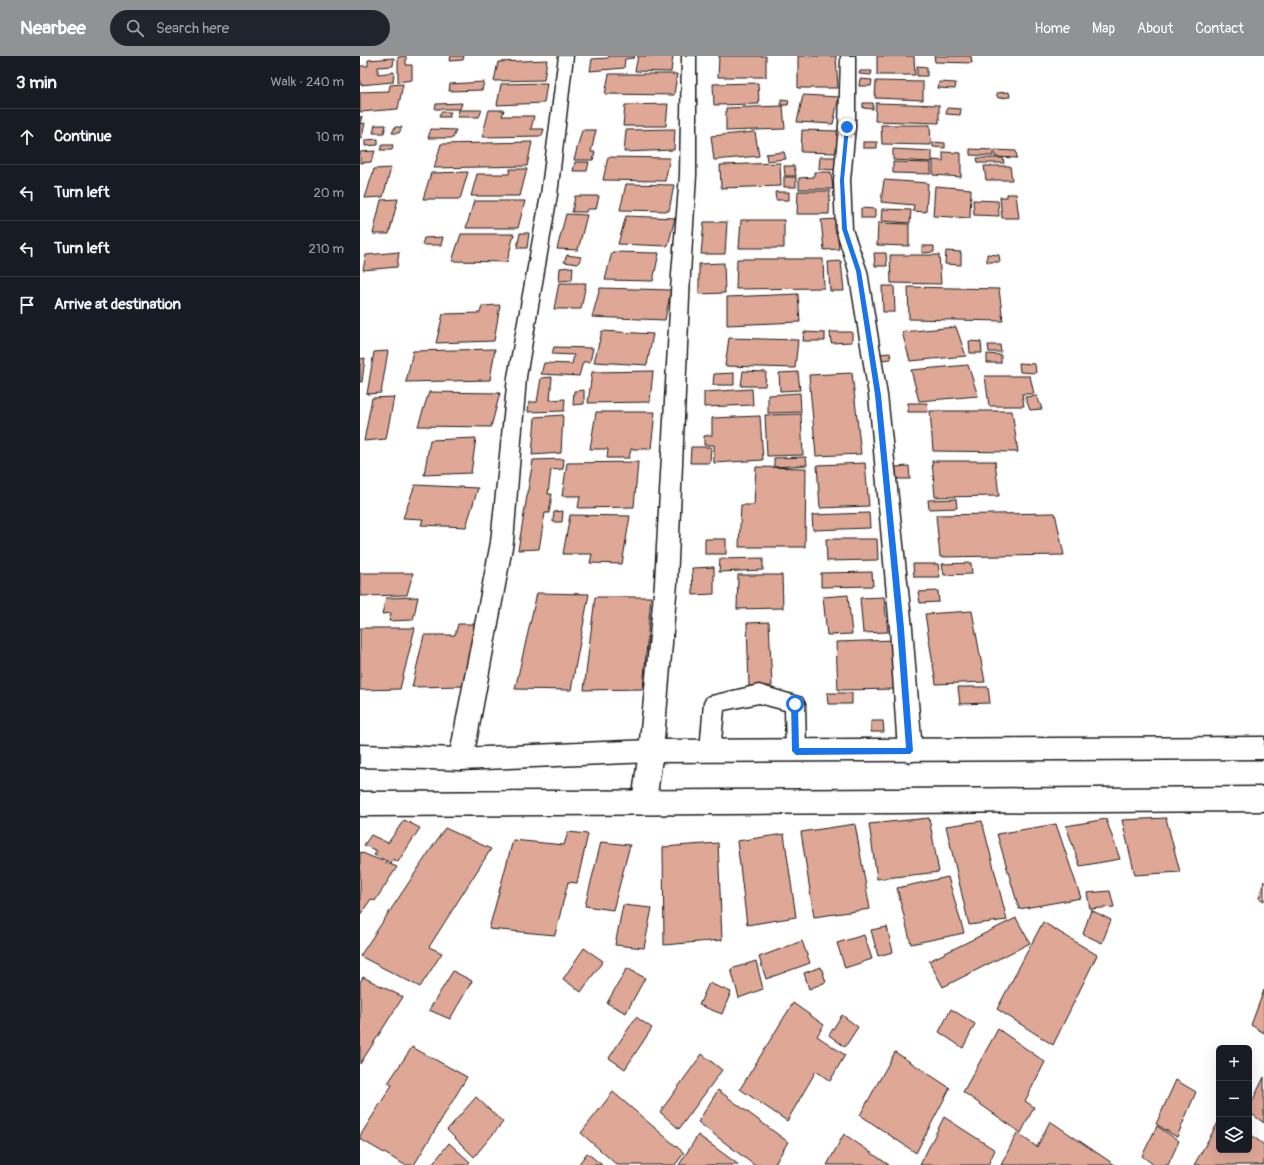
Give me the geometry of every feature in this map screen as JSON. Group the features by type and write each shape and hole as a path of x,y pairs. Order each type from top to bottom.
{"street":[{"path":"461,759 502,542 517,377 549,195 566,56"},
{"path":"644,802 651,751 666,583 681,274 688,175 689,56"},
{"path":"848,56 847,127 842,180 844,229 858,271 878,395 901,628 910,751"},
{"path":"360,756 461,759 651,751 910,751 1264,748"},
{"path":"360,804 1264,799"}],"lane":[{"path":"710,751 714,702 759,694 795,704 796,751"}],"building":[{"path":"406,56 406,65 412,65 412,80 398,82 398,57"},
{"path":"451,56 464,56 463,60 449,61"},
{"path":"609,56 635,56 634,58 625,59 624,68 590,71 592,59 608,58"},
{"path":"638,56 673,56 671,72 635,71"},
{"path":"719,56 766,56 766,77 718,77"},
{"path":"798,56 836,56 838,88 798,88"},
{"path":"877,56 914,56 915,75 877,75"},
{"path":"934,56 971,56 972,63 935,62"},
{"path":"394,58 393,66 378,67 378,74 394,72 393,82 360,85 360,66 368,66 368,60"},
{"path":"547,60 544,80 494,81 498,62"},
{"path":"917,66 927,67 927,76 917,76"},
{"path":"860,71 872,71 871,75 859,74"},
{"path":"609,74 677,74 674,95 605,94"},
{"path":"860,79 872,80 871,86 859,86"},
{"path":"876,81 923,82 923,100 875,98"},
{"path":"484,82 482,90 449,91 450,84"},
{"path":"939,82 956,83 955,89 938,88"},
{"path":"547,83 544,103 497,105 501,84"},
{"path":"758,83 759,104 714,105 713,84"},
{"path":"403,84 398,109 360,112 360,92 389,91 390,85"},
{"path":"1009,92 1010,97 998,98 996,93"},
{"path":"803,95 839,97 833,124 797,122"},
{"path":"781,99 789,100 788,105 781,105"},
{"path":"462,103 460,109 435,109 436,104"},
{"path":"863,103 873,103 873,109 863,108"},
{"path":"876,103 939,105 939,123 875,121"},
{"path":"668,104 666,126 623,126 625,105"},
{"path":"783,106 785,129 726,131 726,108"},
{"path":"947,108 961,109 960,115 946,114"},
{"path":"459,110 482,110 479,117 457,117"},
{"path":"489,110 504,110 502,116 534,116 531,129 544,129 542,136 482,137"},
{"path":"441,112 451,112 449,117 439,117"},
{"path":"365,123 362,138 360,138 360,124"},
{"path":"375,125 386,125 384,133 373,133"},
{"path":"881,125 930,125 931,145 882,144"},
{"path":"395,127 402,127 399,133 392,133"},
{"path":"431,129 456,130 453,138 428,138"},
{"path":"675,129 674,150 624,152 626,130"},
{"path":"582,130 596,130 591,152 595,152 593,160 574,160"},
{"path":"802,130 838,131 837,153 801,152"},
{"path":"755,132 759,156 714,160 711,136"},
{"path":"378,139 378,145 365,146 365,140"},
{"path":"532,142 527,166 434,168 441,144"},
{"path":"863,142 877,142 877,148 863,148"},
{"path":"933,142 945,143 945,148 933,147"},
{"path":"382,145 393,145 392,150 380,150"},
{"path":"893,149 932,151 932,162 893,160"},
{"path":"970,149 993,150 993,156 970,155"},
{"path":"995,150 1016,151 1017,158 995,157"},
{"path":"375,151 371,162 360,163 360,152"},
{"path":"784,152 786,159 767,161 766,154"},
{"path":"943,152 961,153 961,177 933,175 933,160 943,161"},
{"path":"608,157 670,158 665,181 603,180"},
{"path":"820,157 841,157 839,170 819,169"},
{"path":"977,158 1003,158 1004,163 978,163"},
{"path":"575,162 589,162 587,171 573,171"},
{"path":"893,162 931,163 931,174 893,173"},
{"path":"780,163 781,186 721,188 720,165"},
{"path":"784,166 794,166 796,176 785,176"},
{"path":"984,166 1010,166 1012,180 986,180"},
{"path":"391,168 383,197 365,198 374,169"},
{"path":"510,169 527,169 520,196 471,196 477,174 509,174"},
{"path":"468,172 460,199 423,199 431,173"},
{"path":"814,172 831,172 833,189 799,189 799,178 814,177"},
{"path":"784,177 796,177 796,187 784,187"},
{"path":"884,180 928,183 926,212 913,211 914,205 881,202"},
{"path":"626,184 674,185 669,211 620,210"},
{"path":"935,186 971,189 970,218 933,216"},
{"path":"798,191 830,191 829,214 797,214"},
{"path":"775,192 789,192 789,200 776,200"},
{"path":"1007,194 1016,194 1019,218 1002,218 1000,197 1007,197"},
{"path":"575,196 599,196 596,209 587,209 586,212 572,212"},
{"path":"398,199 389,234 373,234 381,200"},
{"path":"973,200 998,201 999,216 974,215"},
{"path":"474,201 525,201 518,228 466,228"},
{"path":"861,208 875,209 875,218 861,218"},
{"path":"882,209 911,210 910,223 881,221"},
{"path":"566,214 587,215 578,250 557,249"},
{"path":"626,216 675,218 668,246 618,244"},
{"path":"836,219 839,249 824,250 821,220"},
{"path":"741,220 784,220 784,248 739,248"},
{"path":"704,222 727,222 725,254 701,254"},
{"path":"878,223 909,224 909,246 877,245"},
{"path":"520,233 529,233 527,248 517,248"},
{"path":"461,234 514,234 507,262 452,261"},
{"path":"443,237 441,245 422,245 424,238"},
{"path":"922,246 934,246 934,252 922,253"},
{"path":"946,251 961,252 961,265 945,264"},
{"path":"399,252 397,267 363,270 366,255"},
{"path":"612,252 659,253 653,281 605,280"},
{"path":"874,253 886,253 887,266 875,266"},
{"path":"987,254 999,255 1000,262 987,262"},
{"path":"567,255 581,257 578,264 564,262"},
{"path":"890,255 939,255 941,284 891,283"},
{"path":"737,259 823,259 824,288 736,289"},
{"path":"841,261 844,291 830,291 828,262"},
{"path":"724,263 725,293 699,294 699,264"},
{"path":"573,267 572,280 559,281 560,268"},
{"path":"559,283 586,283 581,309 554,309"},
{"path":"882,286 894,286 895,312 883,312"},
{"path":"908,287 999,289 1003,321 909,319"},
{"path":"600,288 671,290 665,320 592,317"},
{"path":"798,294 800,322 727,325 727,297"},
{"path":"500,305 494,341 436,343 443,314 480,313 482,306"},
{"path":"956,327 966,356 910,361 902,332"},
{"path":"602,331 653,334 647,365 594,362"},
{"path":"804,332 825,333 825,341 803,341"},
{"path":"830,332 852,332 852,342 831,343"},
{"path":"729,338 798,340 795,368 725,366"},
{"path":"969,341 981,342 982,353 970,353"},
{"path":"988,345 1000,345 1001,352 989,352"},
{"path":"554,347 593,348 590,362 583,362 579,376 541,374 544,363 572,364 574,355 552,354"},
{"path":"495,349 490,380 406,382 413,351"},
{"path":"388,351 381,393 367,394 374,352"},
{"path":"890,353 891,359 882,360 880,354"},
{"path":"987,354 1001,355 1001,363 987,363"},
{"path":"365,358 362,382 360,382 360,359"},
{"path":"1019,363 1035,364 1036,373 1020,372"},
{"path":"968,365 978,396 919,401 911,370"},
{"path":"653,371 650,402 588,403 592,372"},
{"path":"743,371 766,372 765,386 741,386"},
{"path":"798,372 800,390 780,391 779,373"},
{"path":"734,373 734,385 713,385 714,374"},
{"path":"852,373 861,454 816,456 809,375"},
{"path":"985,376 1030,376 1034,394 1022,394 1024,406 989,406"},
{"path":"552,377 550,400 565,399 564,411 528,412 529,402 537,402 541,378"},
{"path":"752,389 753,405 704,407 704,392"},
{"path":"584,390 584,404 573,405 574,391"},
{"path":"429,392 500,393 491,427 418,426"},
{"path":"800,393 801,412 768,413 768,395"},
{"path":"1037,396 1042,409 1030,410 1025,397"},
{"path":"394,397 386,439 364,441 372,398"},
{"path":"908,403 927,403 928,412 908,412"},
{"path":"930,411 1012,411 1018,452 933,451"},
{"path":"596,412 655,412 651,449 631,449 629,458 607,458 608,449 590,449"},
{"path":"801,414 803,455 767,456 765,415"},
{"path":"563,415 561,453 532,455 535,417"},
{"path":"760,416 763,460 714,463 714,445 704,445 704,436 712,435 712,418"},
{"path":"476,438 471,473 424,475 430,440"},
{"path":"691,447 711,447 710,463 690,463"},
{"path":"806,457 807,465 774,467 774,458"},
{"path":"564,459 563,469 551,470 548,494 552,494 549,513 545,513 539,549 518,550 533,460"},
{"path":"932,461 995,461 999,496 935,497"},
{"path":"638,462 634,507 578,508 580,496 562,496 567,463"},
{"path":"865,463 869,506 820,508 817,465"},
{"path":"909,466 910,479 897,479 895,467"},
{"path":"756,467 806,468 805,547 739,547 741,505 754,505"},
{"path":"415,485 478,488 466,527 421,525 423,519 403,518"},
{"path":"956,499 957,508 929,509 928,500"},
{"path":"563,511 562,522 553,522 554,512"},
{"path":"869,513 870,528 813,530 812,515"},
{"path":"1055,513 1064,555 940,557 936,515"},
{"path":"570,515 630,516 622,564 590,563 592,554 563,554"},
{"path":"705,539 726,539 726,554 705,554"},
{"path":"826,539 877,539 878,560 827,561"},
{"path":"763,558 763,570 719,572 720,559"},
{"path":"971,563 972,574 944,575 942,564"},
{"path":"913,564 938,564 940,577 914,577"},
{"path":"714,567 714,594 693,595 692,568"},
{"path":"872,572 873,586 821,587 821,573"},
{"path":"360,573 413,573 407,595 360,596"},
{"path":"738,575 782,575 783,608 737,609"},
{"path":"938,591 939,602 920,603 918,592"},
{"path":"537,593 589,594 571,690 515,689"},
{"path":"848,595 852,634 827,635 823,597"},
{"path":"418,597 413,620 389,621 391,613 382,614 386,598"},
{"path":"595,597 651,597 643,689 584,690"},
{"path":"884,597 888,632 863,633 860,598"},
{"path":"972,611 985,682 936,684 925,614"},
{"path":"769,622 772,686 749,687 747,623"},
{"path":"458,624 479,624 466,686 412,687 424,635 455,635"},
{"path":"360,628 415,628 400,689 360,690"},
{"path":"895,640 899,689 838,690 836,642"},
{"path":"958,687 988,687 990,703 960,704"},
{"path":"827,693 852,693 852,704 828,704"},
{"path":"871,721 883,721 884,732 871,732"},
{"path":"929,818 939,872 877,879 869,824"},
{"path":"1166,818 1180,872 1135,875 1122,820"},
{"path":"1106,819 1120,859 1080,866 1066,826"},
{"path":"404,820 420,828 398,862 393,859 391,863 374,855 377,851 364,845 371,835 388,843"},
{"path":"982,821 1007,920 969,925 946,826"},
{"path":"855,824 870,909 814,917 801,832"},
{"path":"1056,824 1081,898 1019,909 997,834"},
{"path":"445,828 491,849 429,947 442,953 420,987 360,956"},
{"path":"568,832 588,834 577,883 568,882 555,935 489,929 513,840 564,845"},
{"path":"784,834 796,917 747,925 737,841"},
{"path":"601,842 630,845 613,910 585,906"},
{"path":"718,843 722,940 664,945 663,847"},
{"path":"360,852 397,867 375,901 371,899 360,915"},
{"path":"948,877 964,933 911,944 897,888"},
{"path":"1264,881 1264,901 1259,898"},
{"path":"1110,891 1114,907 1090,909 1087,893"},
{"path":"623,905 652,908 644,948 615,945"},
{"path":"1091,910 1111,920 1102,943 1083,934"},
{"path":"1016,918 1030,943 943,987 929,961"},
{"path":"1043,922 1097,955 1053,1045 997,1009"},
{"path":"887,927 893,952 878,956 871,930"},
{"path":"864,935 872,959 845,968 837,943"},
{"path":"802,941 810,963 766,979 759,957"},
{"path":"584,948 603,961 581,992 563,979"},
{"path":"756,961 763,989 739,998 731,969"},
{"path":"821,967 826,982 809,989 804,973"},
{"path":"627,968 645,978 626,1013 607,1003"},
{"path":"453,971 472,981 450,1019 429,1010"},
{"path":"363,977 403,997 360,1064 360,982"},
{"path":"709,983 731,992 722,1014 699,1005"},
{"path":"1264,990 1264,1033 1251,1025"},
{"path":"793,1003 824,1025 817,1036 845,1055 830,1081 816,1071 787,1121 740,1089"},
{"path":"951,1009 975,1024 963,1048 939,1032"},
{"path":"842,1015 858,1027 845,1047 829,1035"},
{"path":"636,1017 652,1028 625,1069 609,1058"},
{"path":"998,1029 1045,1062 1025,1101 1034,1107 1021,1133 963,1092"},
{"path":"412,1047 467,1077 414,1165 405,1165 360,1139 360,1136 392,1085 388,1083"},
{"path":"895,1052 950,1088 916,1153 860,1115"},
{"path":"702,1054 722,1070 679,1129 660,1112"},
{"path":"1264,1077 1264,1123 1252,1114 1252,1102"},
{"path":"1176,1080 1196,1092 1177,1137 1156,1124"},
{"path":"718,1090 788,1142 774,1165 754,1165 698,1122"},
{"path":"613,1092 684,1153 675,1165 617,1165 581,1133"},
{"path":"476,1097 503,1122 474,1157 447,1130"},
{"path":"944,1117 995,1150 988,1165 920,1165"},
{"path":"1050,1121 1115,1165 1001,1165 1017,1133 1037,1147"},
{"path":"1157,1126 1179,1141 1168,1165 1154,1165 1142,1156"},
{"path":"1216,1126 1216,1153 1252,1153 1252,1135 1264,1145 1264,1165 1194,1165"},
{"path":"844,1134 889,1165 827,1165"},
{"path":"698,1135 739,1165 679,1165"},
{"path":"449,1143 470,1162 467,1165 432,1165"},
{"path":"587,1153 602,1165 578,1165"}],"route":[{"path":"795,704 796,751 910,751 901,628 878,395 858,271 844,229 842,180 847,127"}]}
